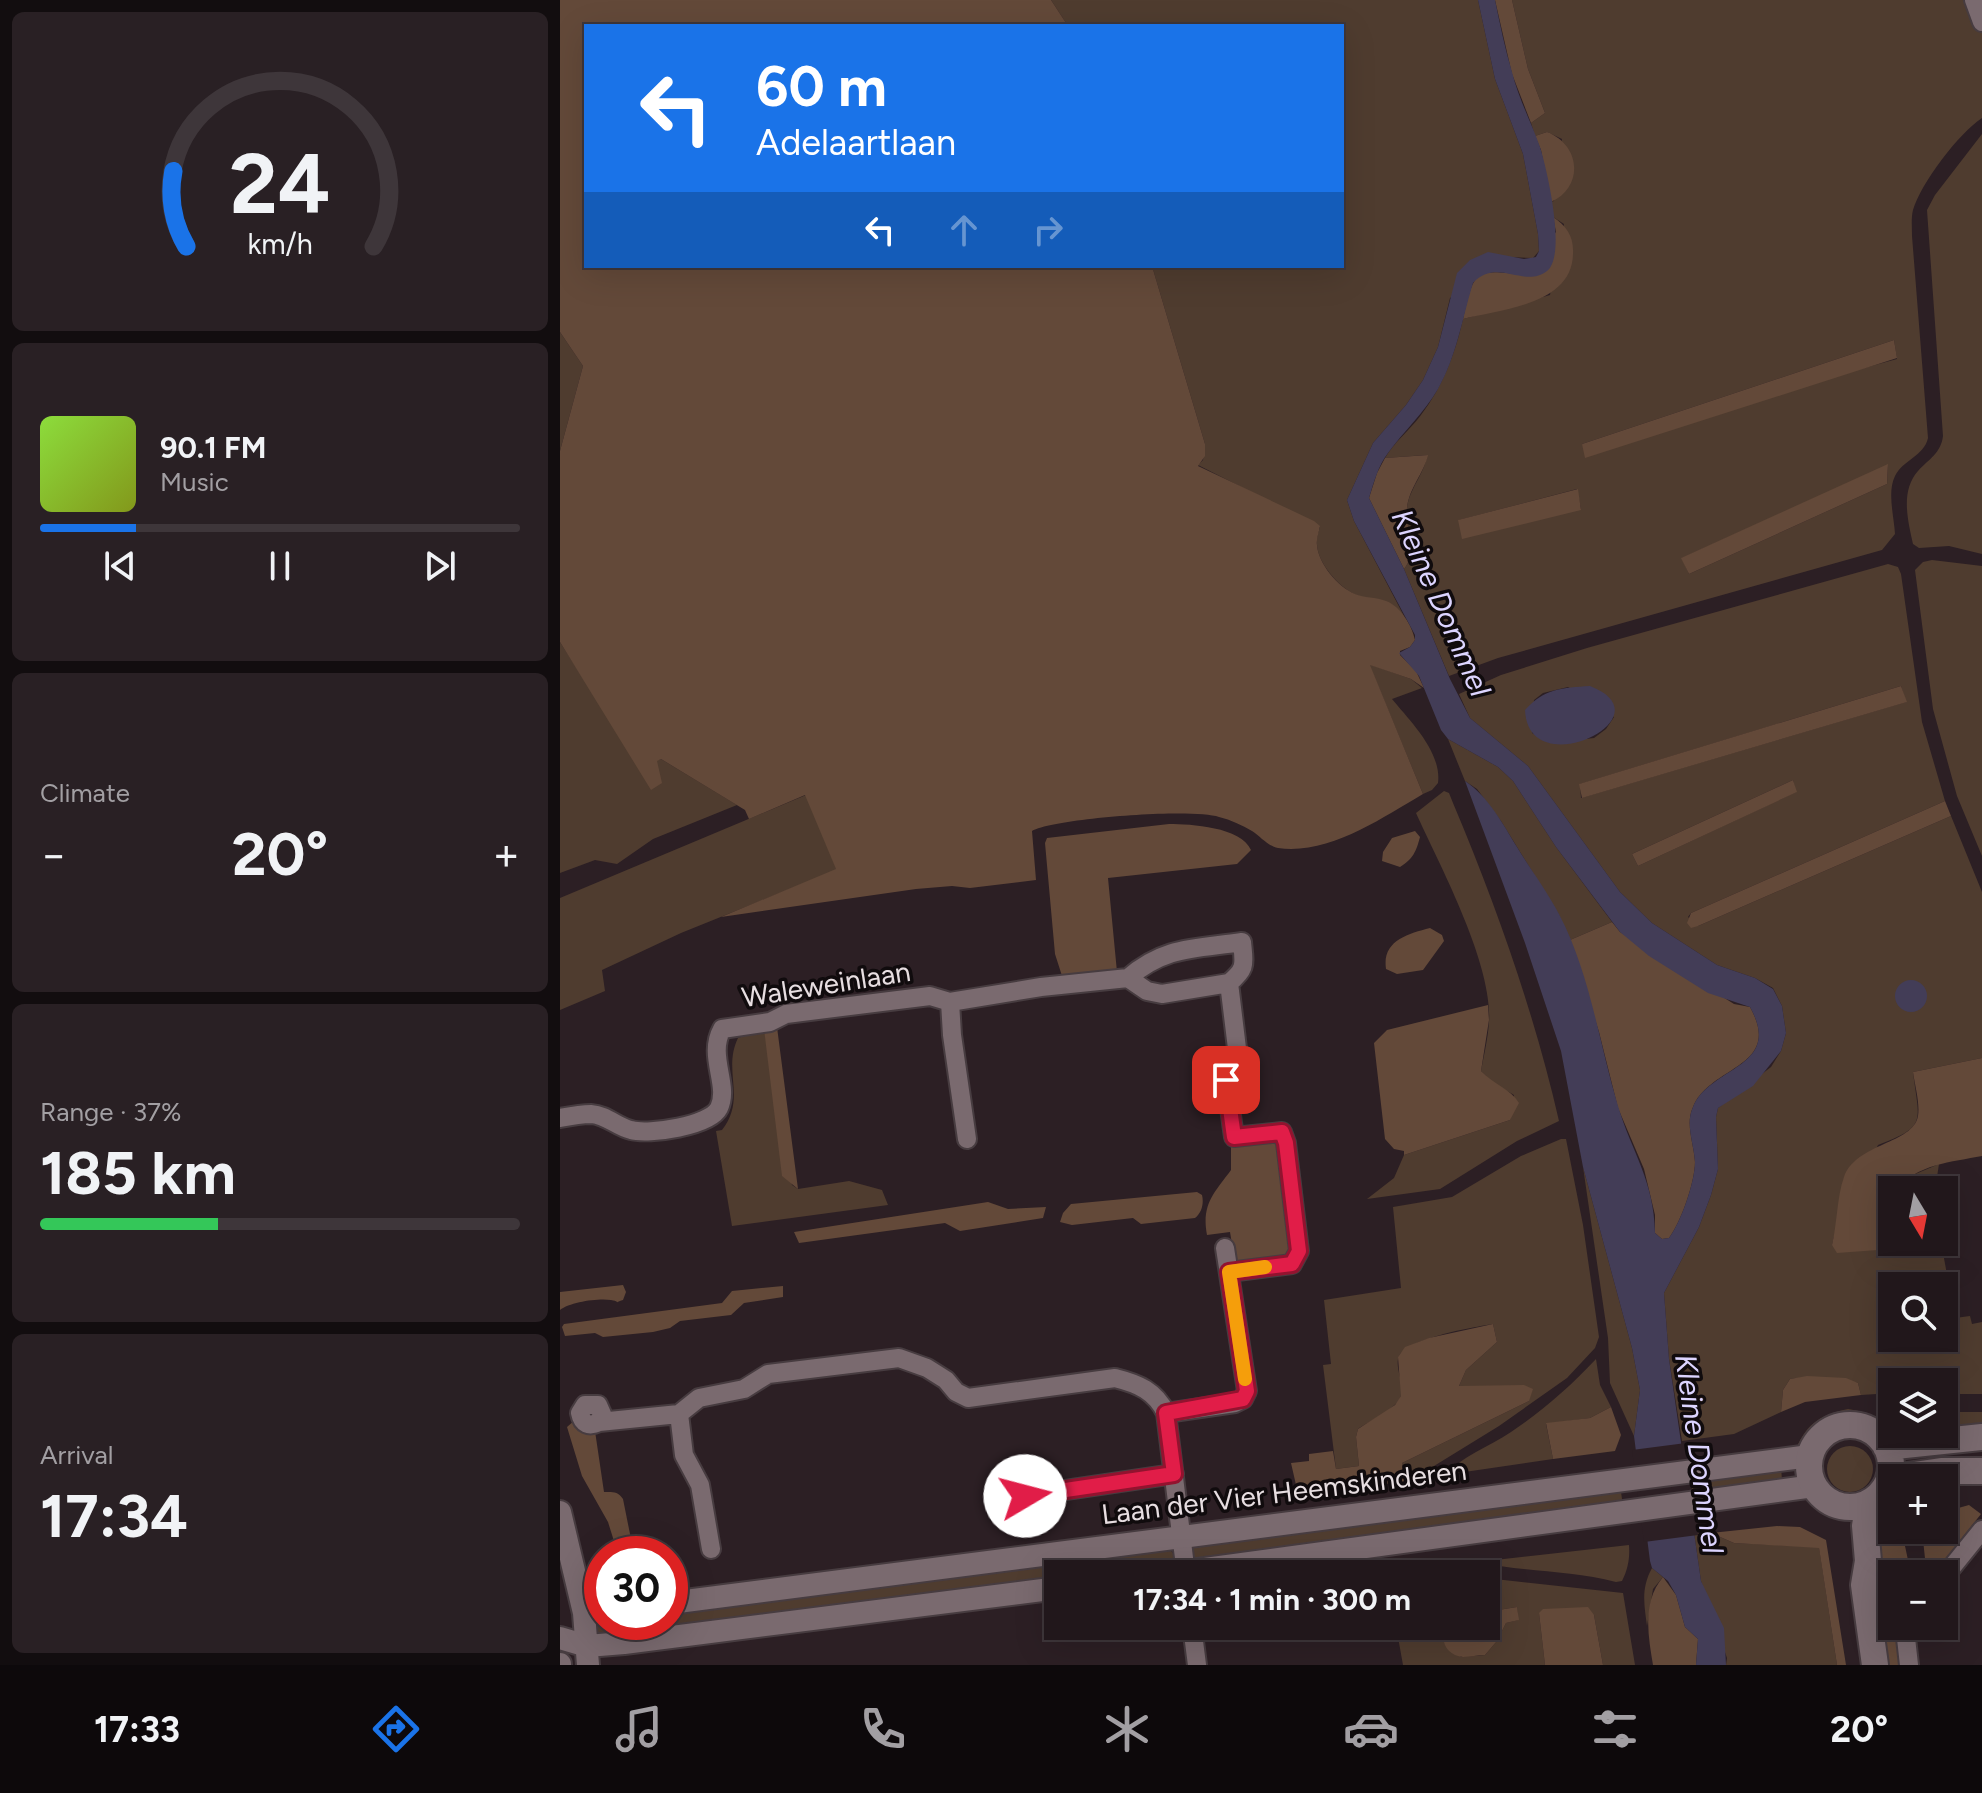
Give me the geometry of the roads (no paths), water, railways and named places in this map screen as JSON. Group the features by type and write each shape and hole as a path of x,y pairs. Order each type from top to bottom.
{"main road":[{"path":"1878,1438 1871,1430 1847,1425 1824,1434 1810,1456 1809,1474 1814,1486 1827,1500 1840,1506 1854,1507 1878,1495"},
{"path":"1958,1440 1982,1437"},
{"path":"1958,1471 1982,1471"},
{"path":"1864,1585 1868,1561 1865,1526 1869,1502"},
{"path":"1840,1506 1854,1562 1864,1585 1875,1665"}],"street":[{"path":"1974,0 1982,22"},
{"name":"Waleweinlaan","path":"560,1118 590,1114 605,1116 629,1130 640,1131 697,1124 709,1119 719,1109 722,1094 715,1041 722,1029 770,1022 786,1014 930,996 950,1002 1041,987 1128,978 1146,962 1167,953 1242,942 1244,966 1242,972 1229,983 1162,994 1147,991 1128,978"},
{"name":"Waleweinlaan","path":"1229,983 1240,1073 1226,1080 1234,1137 1282,1132 1286,1143 1299,1251 1292,1264 1229,1272"},
{"name":"Waleweinlaan","path":"950,1002 967,1139"},
{"path":"1166,1413 1243,1399 1247,1391 1225,1248"},
{"path":"599,1422 679,1414 699,1398 744,1389 768,1374 899,1358 927,1368 968,1398 1115,1378 1138,1384 1159,1398 1166,1413 1181,1537 1180,1560"},
{"path":"679,1414 684,1455 700,1485 711,1549"},
{"name":"Laan der Vier Heemskinderen","path":"688,1601 1810,1456"},
{"path":"1025,1496 1174,1474"},
{"path":"1277,1560 1814,1486"},
{"path":"560,1512 584,1585"},
{"path":"1958,1560 1982,1530"},
{"path":"584,1619 560,1636 587,1655 639,1642 1044,1590"},
{"path":"1194,1640 1197,1665"},
{"path":"1906,1640 1909,1665"}],"water label":[{"name":"Kleine Dommel","path":"1441,603"},
{"name":"Kleine Dommel","path":"1699,1454"}]}
